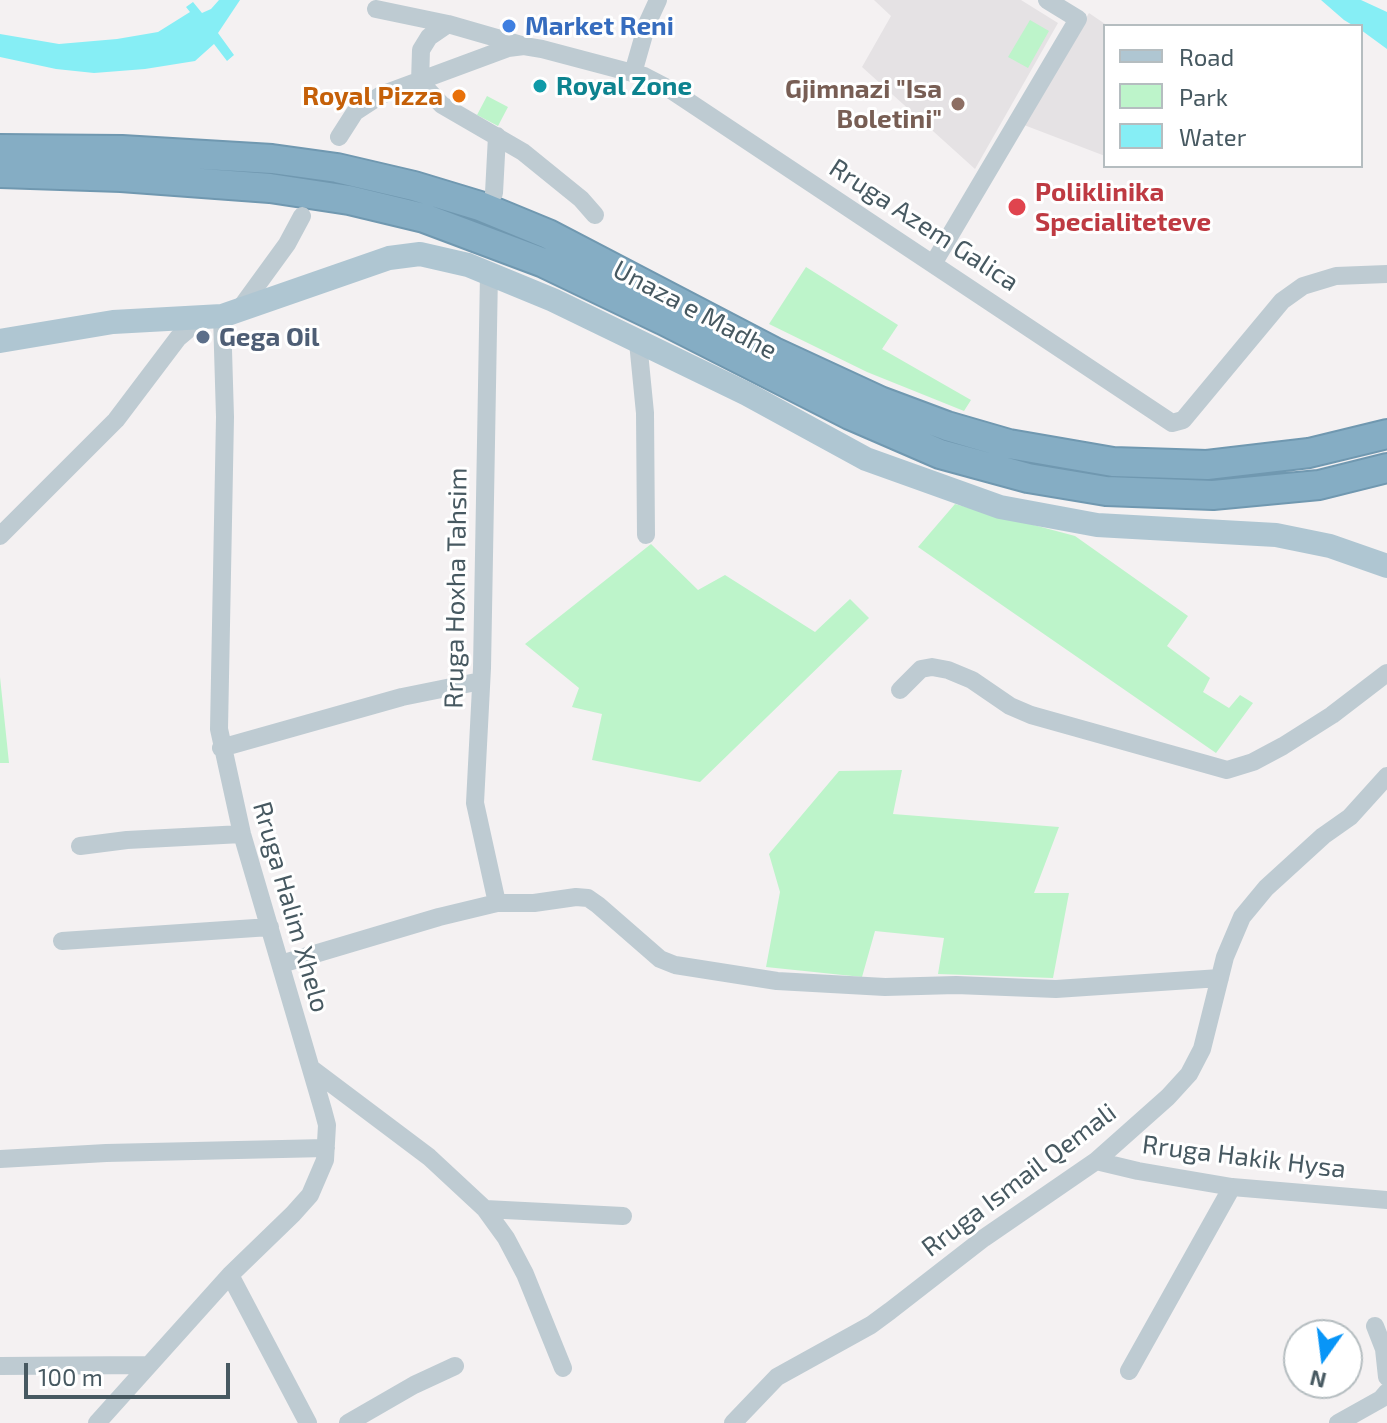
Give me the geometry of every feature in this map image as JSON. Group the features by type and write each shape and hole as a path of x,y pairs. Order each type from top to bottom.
{"highway":[{"name":"Unaza e Madhe","path":"0,149 122,150 272,159 337,168 414,186 480,206 548,234 774,352 880,401 974,435 1020,446 1113,462 1207,465 1309,453 1387,434"},
{"name":"Unaza e Madhe","path":"0,173 121,177 270,188 349,200 424,218 557,269 862,421 940,454 1028,478 1106,491 1213,495 1319,485 1387,468"}],"main road":[{"path":"0,341 113,322 221,314 389,258 420,254 489,273 553,300 747,394 866,459 1000,507 1097,525 1276,535 1330,546 1387,566"}],"street":[{"path":"633,73 647,24 658,0"},
{"path":"933,264 1078,19 1047,0"},
{"path":"376,9 448,24 524,46"},
{"path":"448,24 434,43 435,55 454,69"},
{"path":"448,24 429,37 421,50 420,82 442,105 497,136 551,174 595,215"},
{"name":"Rruga Azem Galica","path":"339,137 346,123 366,103 381,95 508,48 524,46 633,73 671,90 1172,423 1183,420 1282,301 1303,286 1336,276 1387,274"},
{"path":"494,193 497,136"},
{"path":"0,536 116,420 178,338 221,314 287,244 302,216"},
{"name":"Rruga Hoxha Tahsim","path":"489,273 481,681 475,803 497,903"},
{"name":"Rruga Halim Xhelo","path":"97,1423 230,1275 310,1195 319,1178 326,1148 327,1125 242,834 221,748 225,417 221,314"},
{"path":"638,342 646,455 646,535"},
{"path":"900,690 921,669 932,667 948,670 972,680 1010,706 1031,715 1227,770 1253,762 1283,746 1332,715 1387,673"},
{"path":"221,748 402,697 481,681"},
{"name":"Rruga Ismail Qemali","path":"733,1423 777,1377 871,1325 984,1238 1096,1161 1168,1097 1189,1074 1202,1049 1225,957 1242,917 1266,888 1323,836 1350,817 1387,776"},
{"path":"80,846 127,840 242,834"},
{"path":"281,964 497,903 518,904 576,897 588,898 660,959 675,965 777,981 885,987 956,985 1056,989 1220,978"},
{"path":"62,941 270,927"},
{"path":"312,1069 429,1157 485,1209 506,1238 525,1274 563,1368"},
{"path":"0,1159 106,1153 326,1148"},
{"name":"Rruga Hakik Hysa","path":"1096,1161 1232,1187 1387,1200"},
{"path":"1129,1371 1232,1187"},
{"path":"485,1209 623,1216"},
{"path":"230,1275 308,1423"},
{"path":"1375,1326 1386,1349 1387,1377"},
{"path":"0,1366 149,1365"},
{"path":"348,1423 414,1385 455,1366"},
{"path":"1338,1423 1381,1399 1387,1392"}],"shaded area":[{"name":"Gjimnazi \"Isa Boletini\"","path":"874,0 1021,0 1058,23 975,169 862,67 891,16"},
{"path":"1089,13 1105,24 1103,155 1024,125"}],"green space":[{"path":"1030,20 1049,31 1028,68 1008,57"},
{"path":"487,96 508,107 498,126 477,115"},
{"path":"806,267 898,325 882,349 971,400 964,411 867,372 769,324"},
{"path":"955,504 1075,536 1188,616 1167,646 1210,678 1203,692 1229,708 1240,695 1253,703 1216,753 918,547"},
{"path":"651,544 698,590 725,575 815,632 850,599 869,618 700,782 592,760 602,714 572,707 579,688 525,644"},
{"path":"0,677 9,763 0,763"},
{"path":"902,770 893,814 1059,827 1034,893 1069,893 1053,978 938,974 944,938 875,931 862,977 766,967 780,892 769,854 839,771"}],"water":[{"path":"219,0 240,0 218,33 234,55 227,61 214,44 195,61 94,73 56,69 0,57 0,34 59,44 117,39 158,32 190,12 186,7 193,2 202,13"},
{"path":"1321,0 1361,0 1387,12 1387,49 1363,31 1363,24 1351,24"}],"place":[{"name":"Market Reni","path":"509,26"},
{"name":"Royal Zone","path":"540,86"},
{"name":"Royal Pizza","path":"459,96"},
{"name":"Gjimnazi \"Isa Boletini\"","path":"958,104"},
{"name":"Poliklinika Specialiteteve","path":"1017,207"},
{"name":"Gega Oil","path":"203,337"}]}
